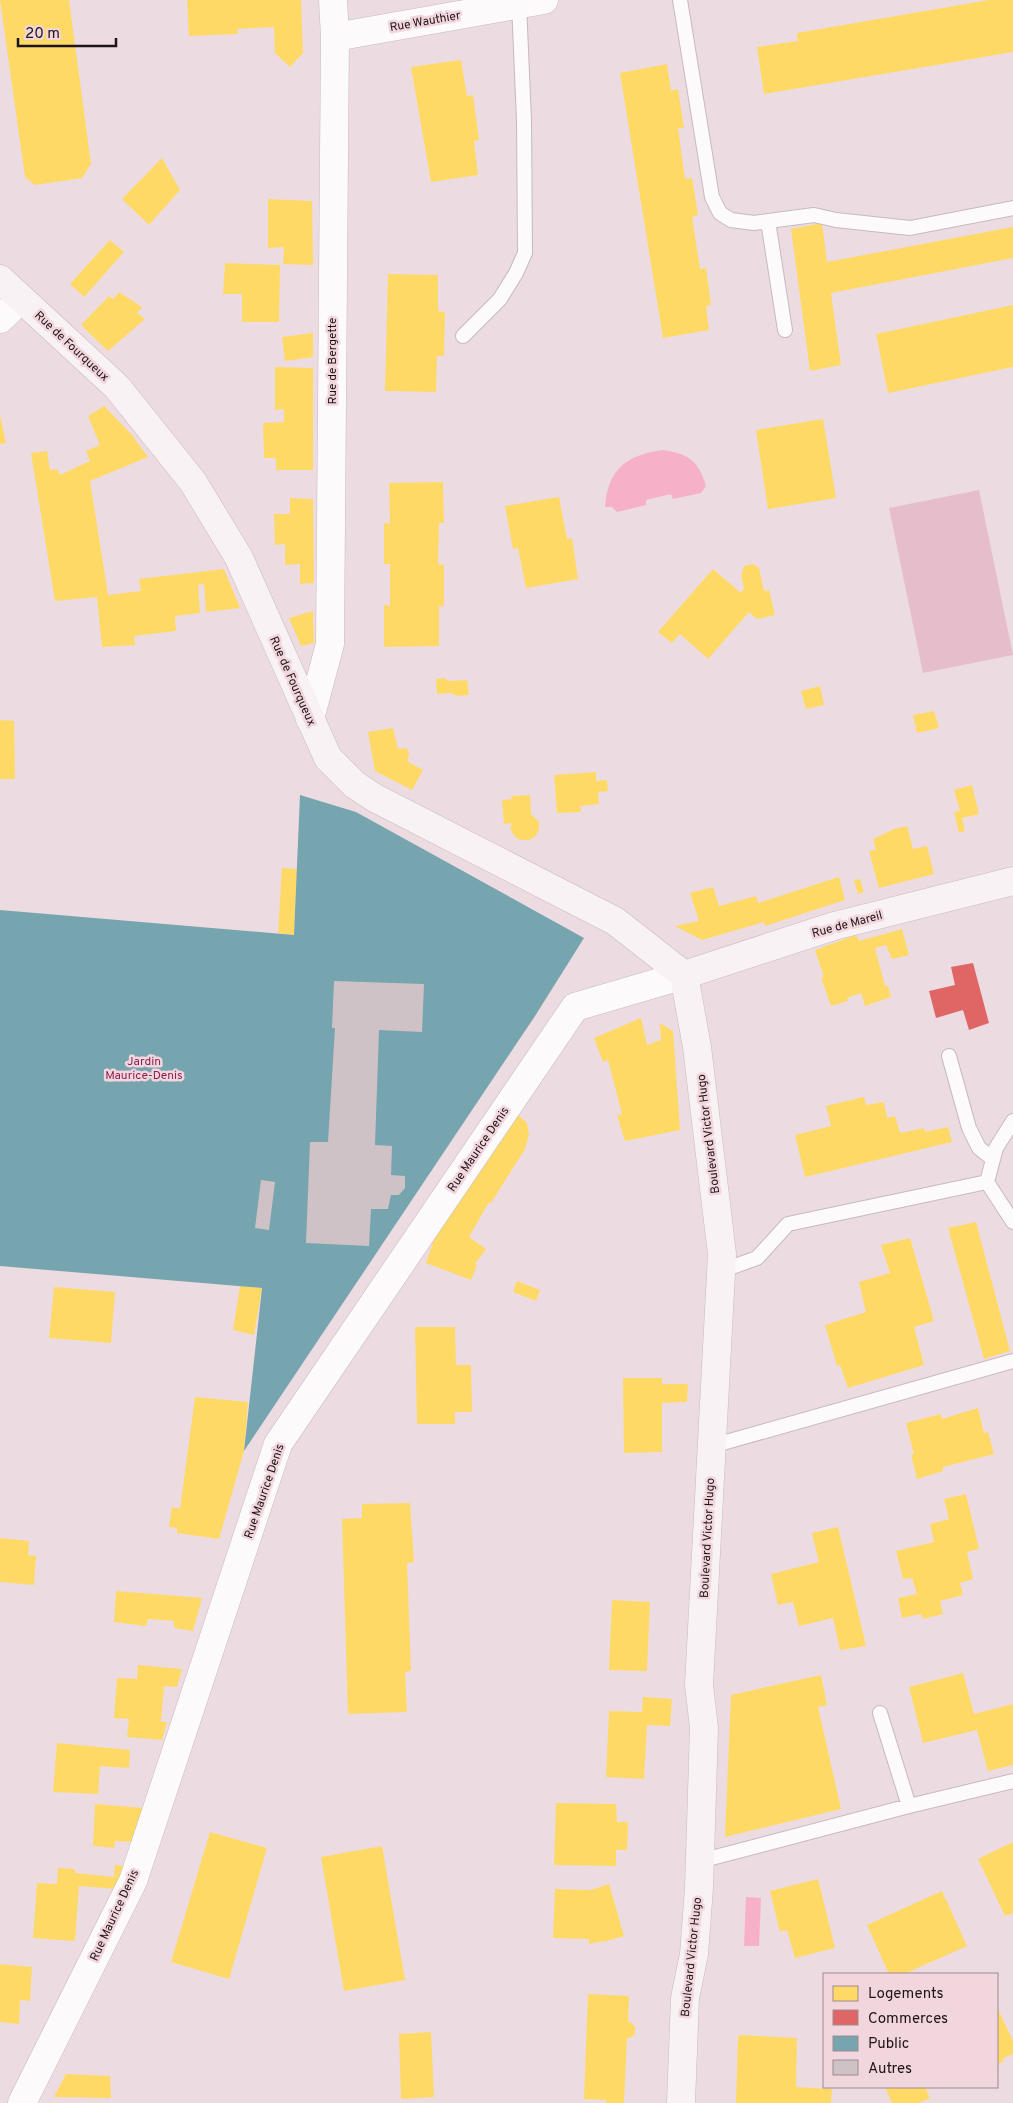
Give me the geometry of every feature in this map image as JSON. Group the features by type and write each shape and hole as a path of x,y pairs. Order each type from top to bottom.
{"main road":[{"name":"Rue de Fourqueux","path":"0,279 117,387 193,482 239,558 328,758 355,785 375,798 615,920 684,975"},
{"name":"Rue de Mareil","path":"684,975 834,926 1013,880"},
{"name":"Boulevard Victor Hugo","path":"681,2103 685,1998 694,1954 700,1861 704,1728 699,1684 722,1254 698,1056 684,975"}],"street":[{"name":"Rue de Bergette","path":"310,719 330,644 335,37 333,0"},
{"name":"Rue Wauthier","path":"335,37 532,2"},
{"path":"0,319 21,299"},
{"name":"Rue Maurice Denis","path":"22,2103 133,1881 278,1444 575,1007 684,975"}],"lane":[{"path":"680,0 712,197 720,213 731,220 754,223 814,215 836,220 910,228 1013,208"},
{"path":"463,336 500,299 516,274 525,252 524,120 532,2"},
{"path":"768,222 785,330"},
{"path":"949,1056 969,1128 980,1148 993,1159"},
{"path":"1013,1121 996,1148 987,1182 1013,1222"},
{"path":"721,1271 758,1258 788,1224 987,1182"},
{"path":"712,1446 1013,1361"},
{"path":"880,1713 909,1806"},
{"path":"700,1861 909,1806 1013,1781"}],"shaded area":[{"path":"663,450 680,454 692,460 700,470 706,486 701,493 673,499 671,494 646,500 646,505 617,512 612,507 605,507 610,483 621,466 639,456"},
{"path":"979,490 1013,655 923,673 889,508"},
{"path":"746,1897 761,1898 759,1946 744,1946"}],"building: Logements":[{"path":"0,0 69,0 91,164 82,178 35,185 25,177"},
{"path":"187,0 301,0 303,53 290,67 275,53 274,27 237,29 238,34 189,36"},
{"path":"989,0 1013,0 1013,52 764,94 757,47 798,41 797,33"},
{"path":"461,60 467,96 473,95 479,140 474,141 478,175 431,182 411,67"},
{"path":"667,64 671,91 678,89 684,128 678,128 685,179 692,178 698,215 692,217 700,269 706,268 711,305 706,306 709,330 663,338 620,73"},
{"path":"162,158 180,190 149,225 122,199"},
{"path":"268,199 312,201 313,265 283,264 284,247 268,248"},
{"path":"822,223 827,262 1013,227 1013,258 831,293 841,365 810,371 791,229"},
{"path":"110,240 124,252 84,297 70,284"},
{"path":"225,263 280,265 279,322 242,322 242,294 223,294"},
{"path":"388,274 438,275 438,311 445,312 444,356 437,356 436,392 385,391"},
{"path":"119,292 142,307 137,313 145,319 108,351 81,325 109,296 113,299"},
{"path":"1013,305 1013,367 888,393 876,334"},
{"path":"313,333 313,357 285,361 282,337"},
{"path":"275,367 313,368 313,470 276,470 276,458 264,458 263,423 284,422 284,409 275,410"},
{"path":"104,406 131,434 148,457 90,481 108,595 141,591 139,579 224,569 240,608 206,612 204,584 198,585 200,613 175,616 176,631 134,636 135,645 102,647 97,597 55,601 31,453 47,451 50,470 57,469 60,475 90,461 86,451 100,445 88,416"},
{"path":"0,415 6,443 0,444"},
{"path":"823,419 836,498 768,509 756,430"},
{"path":"443,482 444,523 439,523 438,564 444,565 444,606 439,606 439,646 384,647 384,605 390,606 390,564 384,564 384,523 390,524 389,483"},
{"path":"559,497 567,539 572,538 578,579 526,588 518,548 513,549 505,506"},
{"path":"290,498 313,499 314,583 300,584 300,564 285,565 285,544 275,545 274,514 290,514"},
{"path":"753,564 759,568 764,591 769,590 775,615 757,619 749,612 708,659 680,634 672,643 658,632 713,569 741,593 744,588 741,576 744,566"},
{"path":"313,611 314,643 301,646 289,618"},
{"path":"444,678 448,681 467,680 469,695 437,694 436,679"},
{"path":"820,686 824,705 806,709 801,691"},
{"path":"934,711 939,728 917,733 913,715"},
{"path":"0,720 14,721 15,779 0,779"},
{"path":"393,728 398,749 405,748 408,750 407,761 423,770 412,790 375,771 368,732"},
{"path":"596,772 596,781 607,780 608,791 598,792 599,804 580,806 581,812 557,813 554,775"},
{"path":"972,785 979,814 962,818 965,831 959,833 954,812 960,811 954,790"},
{"path":"530,795 531,814 539,822 539,829 536,836 529,840 522,840 516,838 512,832 510,827 513,823 504,824 502,800 512,799 511,796"},
{"path":"907,826 913,849 927,846 934,874 879,888 869,851 876,850 873,839 894,829"},
{"path":"282,868 297,869 294,935 278,933"},
{"path":"839,877 845,900 765,926 764,922 702,940 675,926 699,921 690,893 713,887 719,906 756,896 758,903"},
{"path":"860,879 864,892 858,894 854,880"},
{"path":"902,929 909,955 892,959 886,945 875,948 885,986 888,986 891,997 865,1006 861,993 847,998 848,1001 831,1006 821,978 824,977 815,950 856,935 859,941"},
{"path":"524,975 550,992 540,1008 508,1000"},
{"path":"510,1012 535,1016 525,1031 506,1028"},
{"path":"641,1018 647,1045 661,1040 660,1023 673,1031 680,1130 625,1141 617,1115 622,1114 608,1060 603,1062 594,1038"},
{"path":"864,1097 866,1105 884,1102 887,1118 895,1116 900,1133 924,1128 925,1132 948,1127 952,1142 805,1177 795,1135 831,1126 826,1106"},
{"path":"516,1113 527,1123 529,1135 525,1149 491,1203 489,1202 469,1237 486,1249 475,1264 477,1265 471,1280 426,1263 442,1216"},
{"path":"976,1222 1010,1351 984,1359 948,1228"},
{"path":"910,1238 934,1321 914,1327 924,1365 848,1388 840,1365 837,1366 825,1325 866,1312 859,1282 890,1273 881,1245"},
{"path":"517,1281 540,1290 536,1301 513,1292"},
{"path":"240,1286 262,1288 254,1335 233,1330"},
{"path":"54,1287 115,1292 111,1343 49,1338"},
{"path":"415,1327 455,1327 456,1365 471,1365 472,1412 455,1412 455,1424 417,1424"},
{"path":"623,1378 662,1378 662,1384 688,1384 687,1402 662,1403 662,1452 624,1453"},
{"path":"195,1397 248,1402 244,1451 219,1539 177,1533 177,1528 169,1527 172,1507 180,1509"},
{"path":"978,1408 984,1433 988,1432 994,1454 943,1467 943,1471 917,1479 911,1455 914,1454 906,1423 941,1414 942,1419"},
{"path":"966,1494 979,1549 967,1552 973,1579 960,1583 963,1595 940,1601 943,1614 923,1619 921,1614 902,1618 898,1598 917,1594 912,1578 903,1579 896,1551 934,1542 930,1524 949,1519 944,1499"},
{"path":"410,1503 414,1562 407,1563 411,1671 405,1672 407,1712 348,1714 342,1519 362,1518 362,1504"},
{"path":"838,1527 866,1646 840,1650 833,1618 799,1626 793,1602 778,1605 771,1574 819,1562 812,1533"},
{"path":"0,1538 29,1541 28,1555 36,1556 34,1585 0,1582"},
{"path":"116,1591 202,1598 193,1631 174,1628 174,1621 148,1619 146,1626 114,1622"},
{"path":"612,1600 650,1602 647,1671 609,1670"},
{"path":"138,1665 182,1669 177,1687 164,1686 161,1722 167,1722 162,1740 127,1737 129,1719 114,1718 117,1678 137,1679"},
{"path":"963,1673 974,1714 1013,1704 1013,1765 988,1771 977,1730 923,1743 909,1687"},
{"path":"821,1675 827,1705 818,1707 841,1809 725,1837 731,1695"},
{"path":"643,1697 672,1699 670,1726 647,1725 644,1779 606,1777 609,1711 642,1712"},
{"path":"57,1743 130,1750 129,1768 100,1766 98,1794 53,1792"},
{"path":"556,1803 616,1804 617,1822 628,1822 627,1850 616,1850 616,1866 554,1865"},
{"path":"95,1804 143,1808 133,1842 115,1841 114,1848 93,1846"},
{"path":"210,1832 267,1848 229,1979 171,1962"},
{"path":"1013,1842 1013,1913 1005,1916 978,1859"},
{"path":"382,1846 405,1980 344,1991 321,1857"},
{"path":"115,1865 125,1866 116,1889 79,1886 75,1941 33,1938 37,1883 57,1884 58,1868 75,1869 75,1873 114,1877"},
{"path":"818,1879 835,1948 795,1958 787,1930 780,1932 770,1891"},
{"path":"609,1884 624,1936 589,1944 589,1939 553,1938 555,1889 591,1890"},
{"path":"942,1891 967,1946 906,1973 889,1973 867,1925"},
{"path":"0,1964 32,1967 30,2001 20,2000 19,2024 0,2022"},
{"path":"588,1994 629,1996 628,2022 631,2022 635,2027 635,2034 627,2038 624,2103 606,2103 606,2100 584,2099"},
{"path":"998,2009 1013,2041 1013,2054 1003,2058 1004,2061 998,2064"},
{"path":"431,2032 434,2097 401,2099 399,2034"},
{"path":"740,2035 797,2038 796,2087 832,2089 831,2103 736,2103 738,2037"},
{"path":"66,2074 110,2076 111,2098 54,2097"},
{"path":"885,2088 925,2088 930,2098 919,2103 892,2103"}],"building: Commerces":[{"path":"973,963 989,1023 969,1030 963,1010 936,1018 929,991 955,985 951,967"}],"building: Public":[{"path":"300,795 356,812 584,938 535,1016 244,1451 262,1288 0,1266 0,910 294,935"}],"building: Autres":[{"path":"334,981 424,984 422,1032 379,1030 375,1145 392,1146 391,1175 405,1176 405,1188 399,1195 391,1195 388,1209 371,1209 369,1246 306,1243 310,1142 328,1142 335,1028 332,1028"},
{"path":"261,1180 275,1182 269,1230 255,1228"}],"park label":[{"name":"Jardin Maurice-Denis","path":"144,1068"}]}
